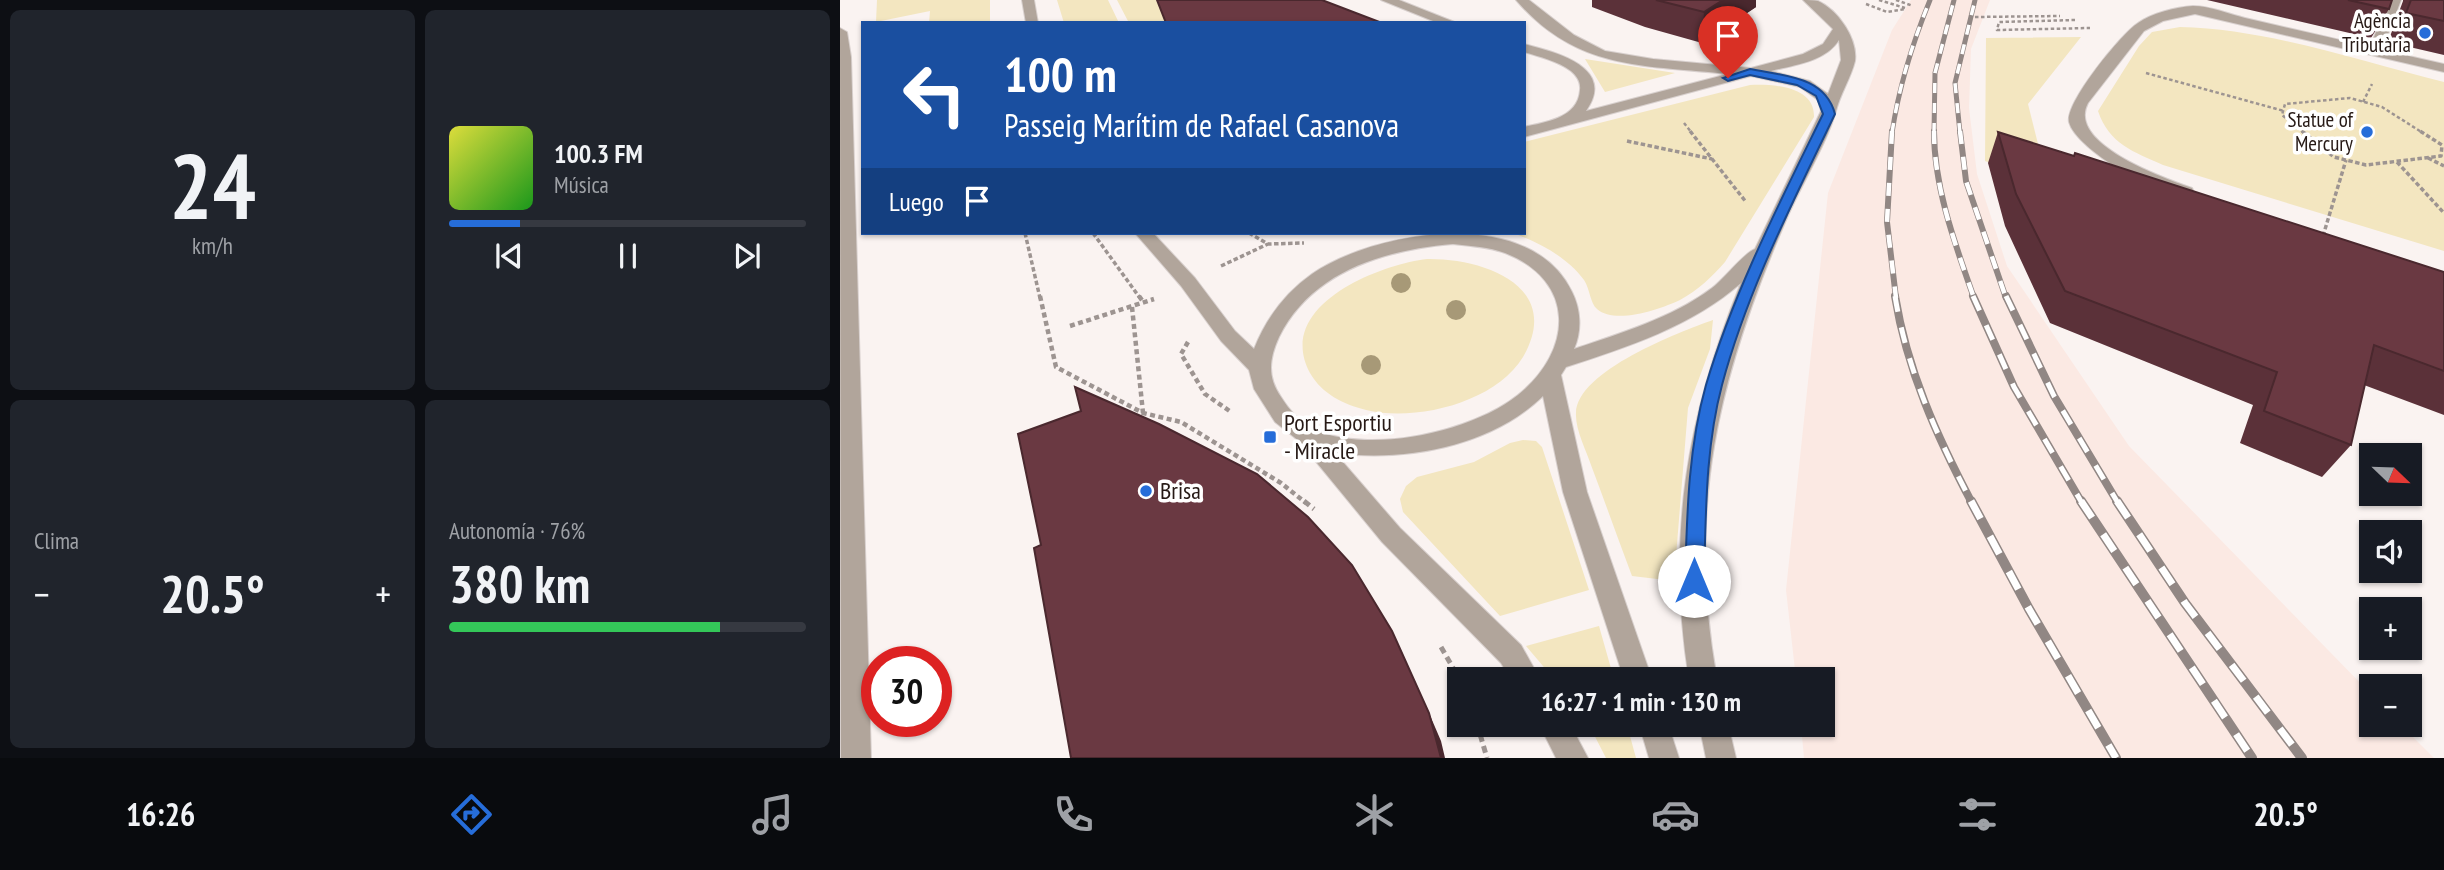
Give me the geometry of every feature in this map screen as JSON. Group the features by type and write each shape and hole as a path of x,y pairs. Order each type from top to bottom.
{"street":[{"path":"1028,0 1032,21"},
{"path":"1387,0 1445,21"},
{"path":"1522,0 1575,42 1604,55 1655,65 1750,72 1787,79 1811,88 1826,100 1829,114"},
{"path":"1791,0 1821,8"},
{"path":"1701,667 1693,561 1698,471 1714,386 1743,303 1777,221 1829,114 1848,60 1837,22 1809,0"},
{"path":"2375,51 2395,0"},
{"path":"2208,199 2182,191 2116,160 2091,142 2078,126 2076,110 2137,29 2159,18 2198,5 2444,68"},
{"path":"1526,131 1819,52 1834,42 1840,29"},
{"path":"840,32 844,57 856,758"},
{"path":"1526,49 1571,64 1585,78 1589,88 1586,100 1582,108 1565,121"},
{"path":"1556,369 1712,298 1732,284 1748,267 1777,221"},
{"path":"1146,235 1188,282 1228,336 1258,366 1264,387 1279,410 1307,436 1391,535 1511,654 1519,667"},
{"path":"1258,366 1272,328 1313,283 1339,266 1373,235"},
{"path":"1307,436 1342,445 1375,447 1412,444 1450,436 1486,424 1524,402 1556,369 1571,334 1571,314 1566,296 1555,279 1520,253 1479,241 1426,240 1375,251 1339,266"},
{"path":"1556,369 1557,425 1592,544 1634,667"},
{"path":"1561,737 1573,758"},
{"path":"1657,737 1664,758"},
{"path":"1716,737 1721,758"}],"path":[{"path":"1879,0 1906,9 1887,12"},
{"path":"1896,0 1913,6"},
{"path":"1975,17 2060,16"},
{"path":"2075,20 1999,22 1997,30 2092,28"},
{"path":"2110,64 2284,111"},
{"path":"2350,99 2392,113 2442,145 2443,151 2441,156 2366,165 2334,157 2282,115 2285,104 2350,99"},
{"path":"1681,119 1746,203"},
{"path":"1620,140 1712,159"},
{"path":"2427,158 2444,166"},
{"path":"2323,237 2346,160"},
{"path":"2397,162 2444,213"},
{"path":"1025,235 1056,367 1143,413 1181,422 1281,484 1325,518"},
{"path":"1094,235 1144,303"},
{"path":"1252,235 1268,244 1285,245 1314,239"},
{"path":"1070,326 1144,303 1164,293"},
{"path":"1132,307 1143,413"},
{"path":"1440,646 1452,667"},
{"path":"1481,737 1487,758"}],"shaded area":[{"path":"877,0 990,0 990,21 929,21 930,11 876,21"},
{"path":"1057,0 1108,0 1118,21 1063,21"},
{"path":"1117,0 1156,0 1188,21 1128,21"},
{"path":"1911,0 1990,0 1971,49 1969,108 1977,174 2007,266 2129,446 2359,682 2359,737 2413,737 2434,758 1804,758 1802,737 1835,737 1835,667 1795,667 1786,590 1828,193 1892,30"},
{"path":"2180,27 2247,33 2313,47 2444,82 2444,251 2163,165 2124,146 2109,132 2098,111 2139,46 2152,32"},
{"path":"2081,37 2028,104 2042,160 2008,170 1985,161 1986,38"},
{"path":"1585,59 1675,73 1605,92"},
{"path":"1750,85 1770,85 1800,93 1808,99 1814,117 1725,262 1715,273 1680,300 1626,316 1605,314 1597,309 1584,280 1570,264 1543,246 1518,235 1526,235 1526,141"},
{"path":"1427,259 1471,264 1493,271 1511,281 1525,295 1533,312 1533,332 1523,357 1510,373 1494,386 1474,397 1430,411 1386,413 1366,410 1349,405 1327,392 1310,373 1303,349 1306,328 1318,309 1359,280 1383,270"},
{"path":"1713,320 1710,349 1688,408 1674,581 1632,576 1579,433 1576,413 1581,397 1593,382 1632,355"},
{"path":"1536,441 1542,447 1589,590 1500,616 1403,512 1400,499 1406,486 1417,477 1474,462 1510,443"},
{"path":"1599,626 1611,667 1544,667 1526,646"},
{"path":"1595,737 1630,737 1636,758 1606,758"}],"building":[{"path":"1157,0 1322,0 1377,21 1165,21"},
{"path":"1656,0 1723,0 1704,12"},
{"path":"2348,0 2392,0 2389,9"},
{"path":"2411,0 2444,0 2444,21 2406,13"},
{"path":"1998,132 2074,156 2075,153 2444,272 2444,371 2374,345 2351,445 2264,411 2277,372 2065,291 2016,194"},
{"path":"1075,387 1159,424 1257,474 1308,517 1352,565 1392,631 1429,713 1441,758 1071,758 1034,548 1041,545 1018,434 1081,411"}],"railway":[{"path":"1892,133 1907,65 1930,0"},
{"path":"1934,132 1935,73 1954,0"},
{"path":"1960,133 1955,83 1975,0"},
{"path":"1892,131 1887,222 1896,298"},
{"path":"1960,131 1966,181 2006,298"},
{"path":"1934,132 1942,195 1974,298"},
{"path":"1895,296 1915,377 1947,453 1971,501"},
{"path":"1973,296 2014,387 2082,503"},
{"path":"2006,296 2054,396 2118,503"},
{"path":"1971,501 2029,609 2116,758"},
{"path":"2081,501 2252,758"},
{"path":"2117,501 2185,603 2302,758"}],"place":[{"name":"Agència Tributària","path":"2425,33"},
{"name":"Statue of Mercury","path":"2367,132"},
{"name":"Port Esportiu - Miracle","path":"1270,437"},
{"name":"Brisa","path":"1146,491"}],"route":[{"path":"1694,581 1698,471 1714,386 1743,303 1777,221 1829,114 1826,100 1820,93 1801,83 1750,72 1728,78"}]}
